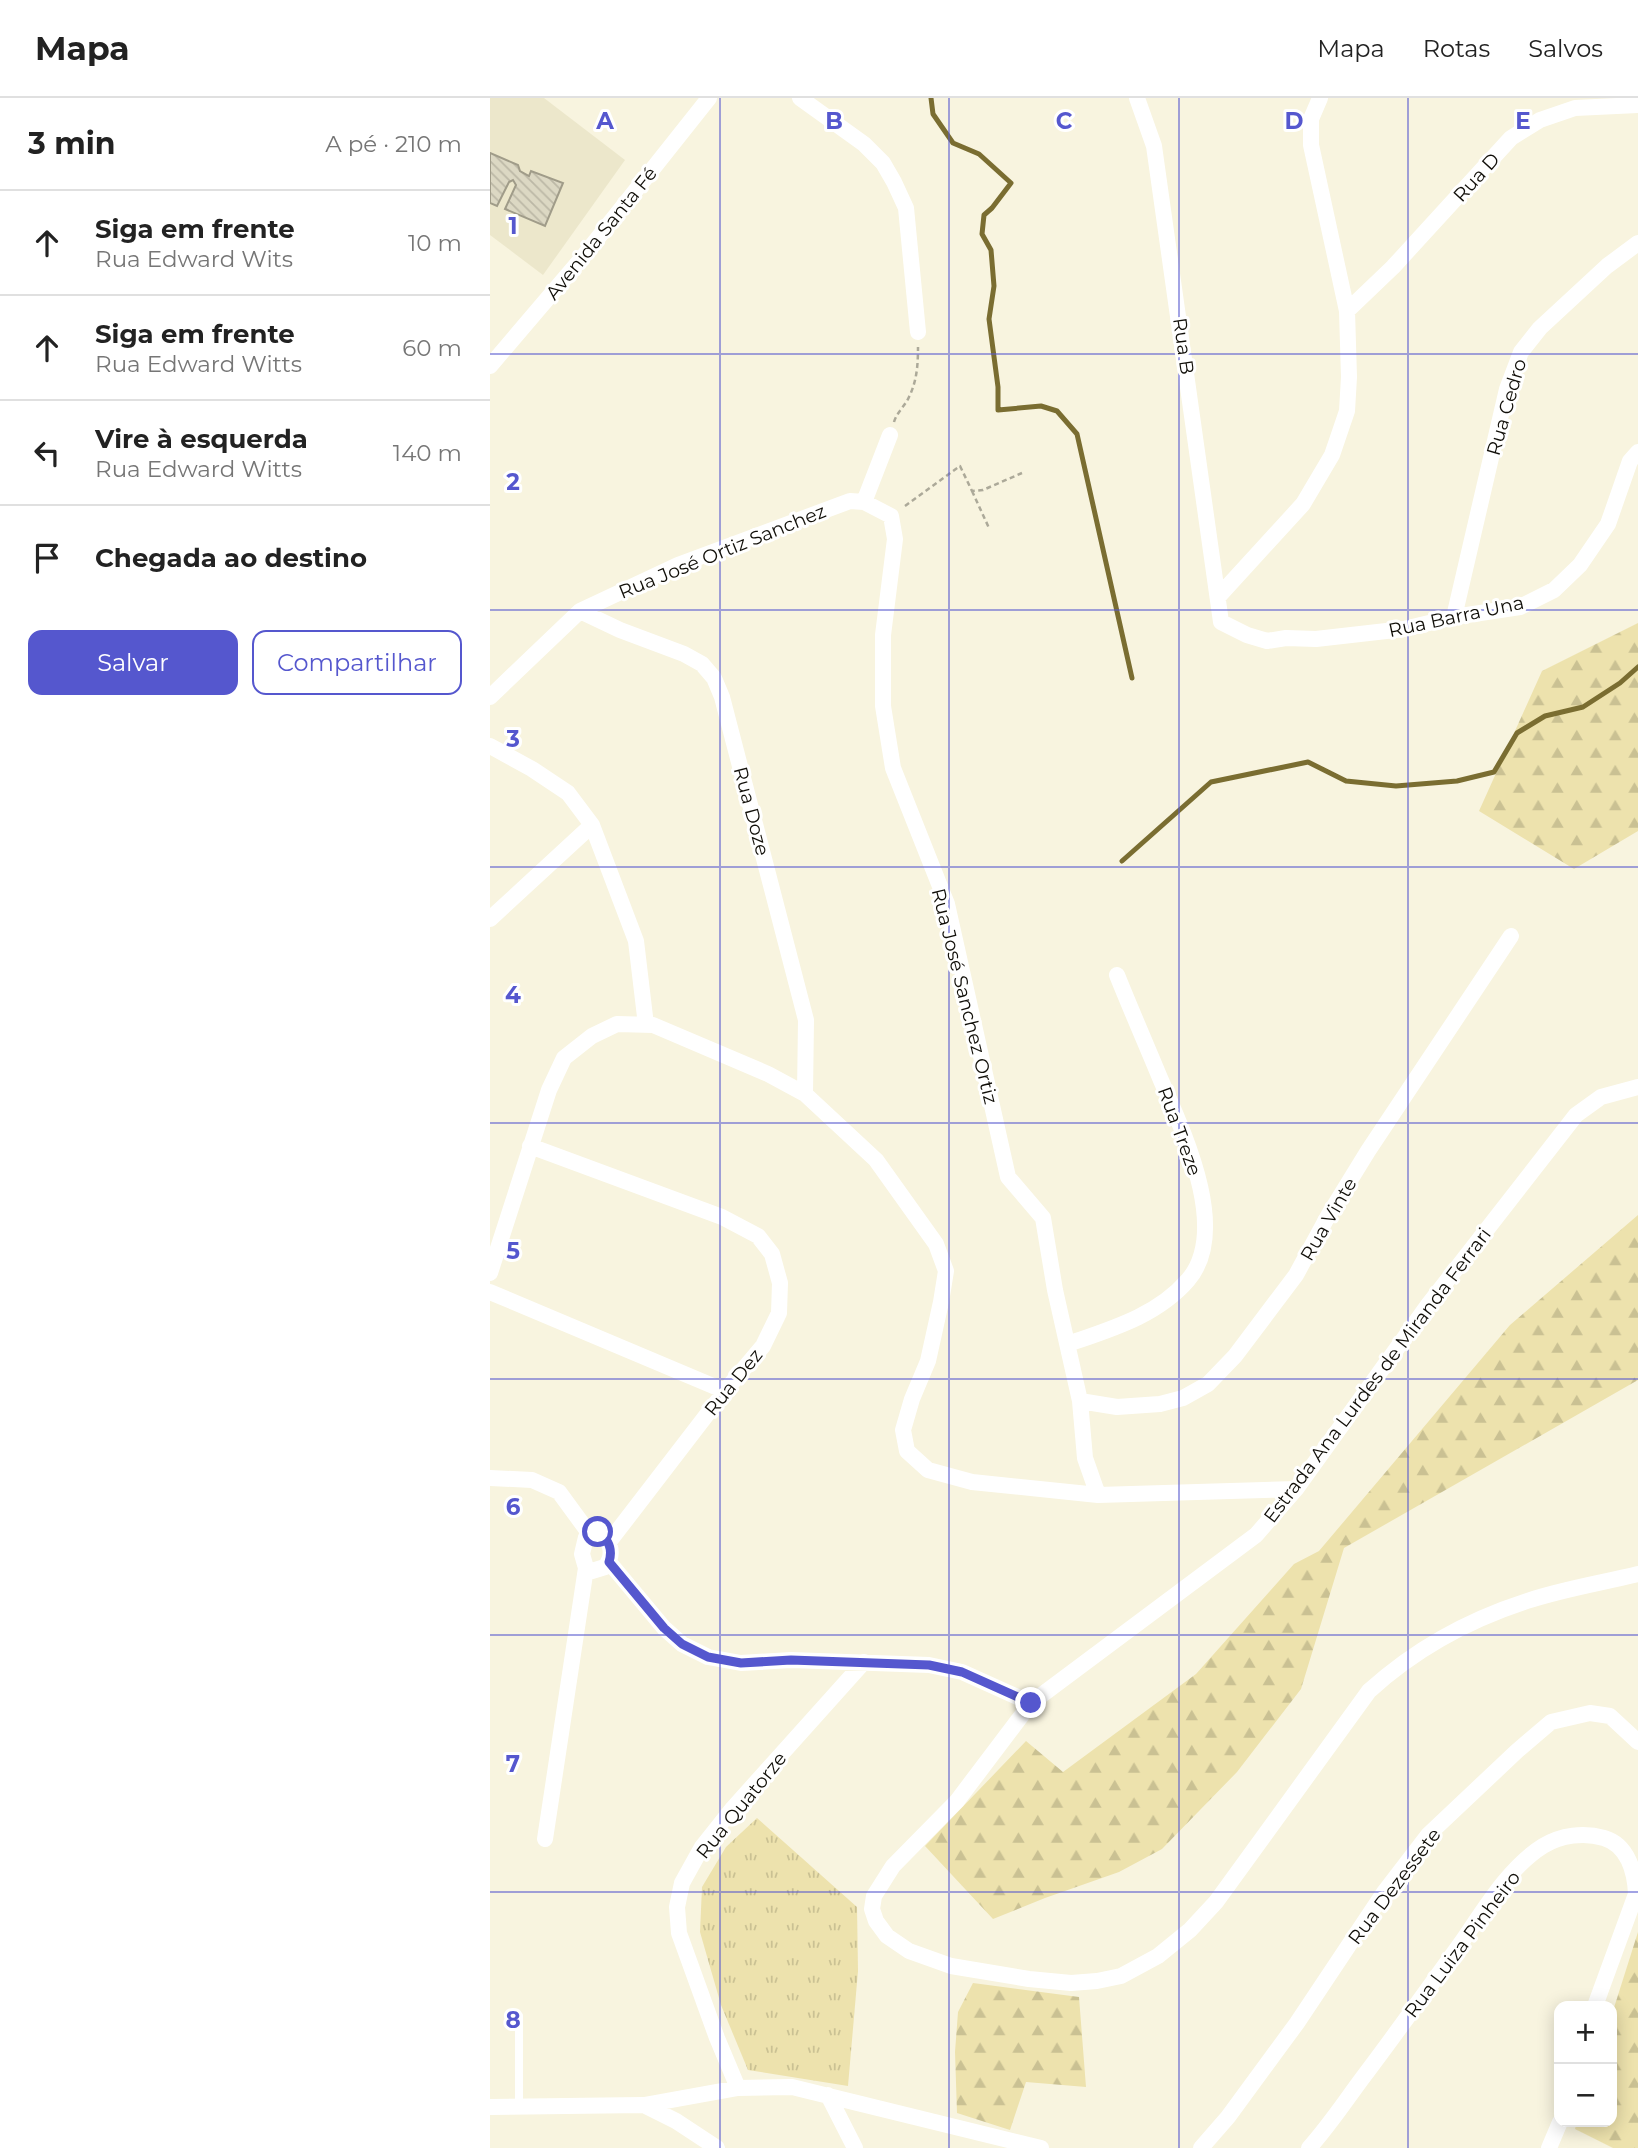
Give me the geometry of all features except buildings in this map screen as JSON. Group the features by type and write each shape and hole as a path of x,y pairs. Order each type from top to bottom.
{"street":[{"name":"Avenida Santa Fé","path":"490,366 582,258 709,98"},
{"path":"800,98 864,144 883,163 894,182 906,208 918,332"},
{"name":"Rua B","path":"1137,98 1154,146 1218,597"},
{"path":"1218,597 1303,504 1332,456 1347,411 1347,311 1311,145 1311,119 1320,98"},
{"name":"Rua D","path":"1347,311 1393,267 1511,138 1540,120 1575,108 1638,105"},
{"name":"Rua Cedro","path":"1454,617 1507,389 1521,352 1539,328 1607,266 1638,243"},
{"path":"890,435 864,502 891,516"},
{"name":"Rua Barra Una","path":"1218,597 1221,622 1247,635 1268,641 1286,638 1316,639 1404,629 1454,617 1520,607 1554,590 1580,565 1608,524 1630,461 1638,452"},
{"name":"Rua José Ortiz Sanchez","path":"490,697 580,611 678,565 832,506 850,501 864,502"},
{"name":"Rua José Sanchez Ortiz","path":"891,516 895,540 883,635 883,706 893,768 947,904 1008,1177 1043,1218 1055,1290 1080,1401 1085,1458 1098,1495"},
{"name":"Rua Doze","path":"580,611 620,631 684,654 702,664 714,678 722,697 806,1020 805,1094"},
{"path":"490,747 532,769 568,793 592,825 636,941 646,1025"},
{"path":"490,919 592,825"},
{"name":"Rua Vinte","path":"1080,1401 1117,1408 1160,1404 1183,1398 1208,1384 1235,1356 1296,1275 1368,1151 1511,936"},
{"name":"Rua Treze","path":"1068,1344 1137,1319 1174,1294 1190,1278 1200,1258 1203,1238 1204,1205 1195,1160 1117,975"},
{"path":"490,1273 549,1090 564,1058 592,1036 617,1024 653,1025 805,1094 876,1160 936,1244 946,1271 928,1361 903,1430 907,1451 928,1470 972,1482 1098,1495 1296,1489"},
{"name":"Estrada Ana Lurdes de Miranda Ferrari","path":"1638,1087 1601,1097 1576,1115 1428,1306 1296,1489 1256,1535 1031,1703 957,1801 893,1866 874,1896 872,1909 876,1921 887,1936 909,1951 951,1966 1071,1983 1121,1976 1158,1956 1190,1930 1216,1902 1369,1691 1397,1665 1437,1639 1517,1605 1638,1574"},
{"name":"Rua Dez","path":"530,1146 722,1217 758,1236 772,1254 779,1283 779,1313 763,1346 609,1542"},
{"path":"490,1292 725,1391"},
{"path":"490,1478 532,1480 559,1492 589,1533"},
{"path":"586,1568 596,1570 609,1562 611,1555 609,1542 598,1532 589,1533"},
{"path":"545,1839 586,1568 582,1553 583,1544 589,1533"},
{"path":"609,1562 664,1628 682,1644 708,1657 741,1663 791,1660 929,1665 962,1672 1031,1703"},
{"name":"Rua Quatorze","path":"738,2088 679,1933 677,1907 682,1883 702,1847 733,1808 864,1662"},
{"name":"Rua Dezessete","path":"1200,2148 1228,2117 1297,2023 1385,1891 1428,1835 1517,1751 1551,1722 1590,1713 1610,1716 1638,1742"},
{"name":"Rua Luiza Pinheiro","path":"1309,2148 1492,1899 1524,1860 1564,1836 1592,1835 1612,1840 1626,1855 1635,1874 1636,1894 1597,2001"},
{"path":"490,2107 643,2105 738,2088 792,2087 1041,2148"},
{"path":"828,2095 855,2148"},
{"path":"643,2105 676,2121 717,2148"},
{"path":"1549,2148 1558,2127"}],"lane":[{"path":"519,2016 519,2108"}],"path":[{"path":"890,435 897,414 909,398 918,372 918,332"},
{"path":"891,516 960,466 989,528"},
{"path":"972,491 983,490 1022,473"}],"shaded area":[{"path":"490,98 544,98 625,160 543,275 490,235"}],"green space":[{"path":"1638,623 1638,831 1574,869 1479,811 1542,671"},
{"path":"1638,1215 1638,1380 1344,1548 1301,1689 1237,1772 1162,1849 1119,1872 993,1919 925,1846 1026,1741 1063,1772 1196,1674 1294,1564 1319,1551 1510,1325"},
{"path":"757,1818 857,1907 858,1971 848,2086 748,2070 721,2005 700,1932 702,1887 726,1847"},
{"path":"1638,1932 1638,2148 1613,2148 1575,2129 1617,2127 1616,2001"},
{"path":"973,1983 1079,1997 1086,2087 1026,2082 1010,2130 957,2113 955,2052 958,2012"}],"waterway":[{"path":"931,98 933,114 953,143 979,154 1011,183 984,215 982,234 991,250 994,286 989,319 998,387 998,410 1041,406 1057,411 1077,434 1132,678"},
{"path":"1122,861 1211,782 1308,762 1346,781 1396,786 1457,781 1494,772 1517,733 1545,716 1583,707 1620,683 1638,667"}],"route":[{"path":"598,1532 609,1542 609,1562 664,1628 682,1644 708,1657 741,1663 791,1660 929,1665 962,1672 1031,1703"}]}
